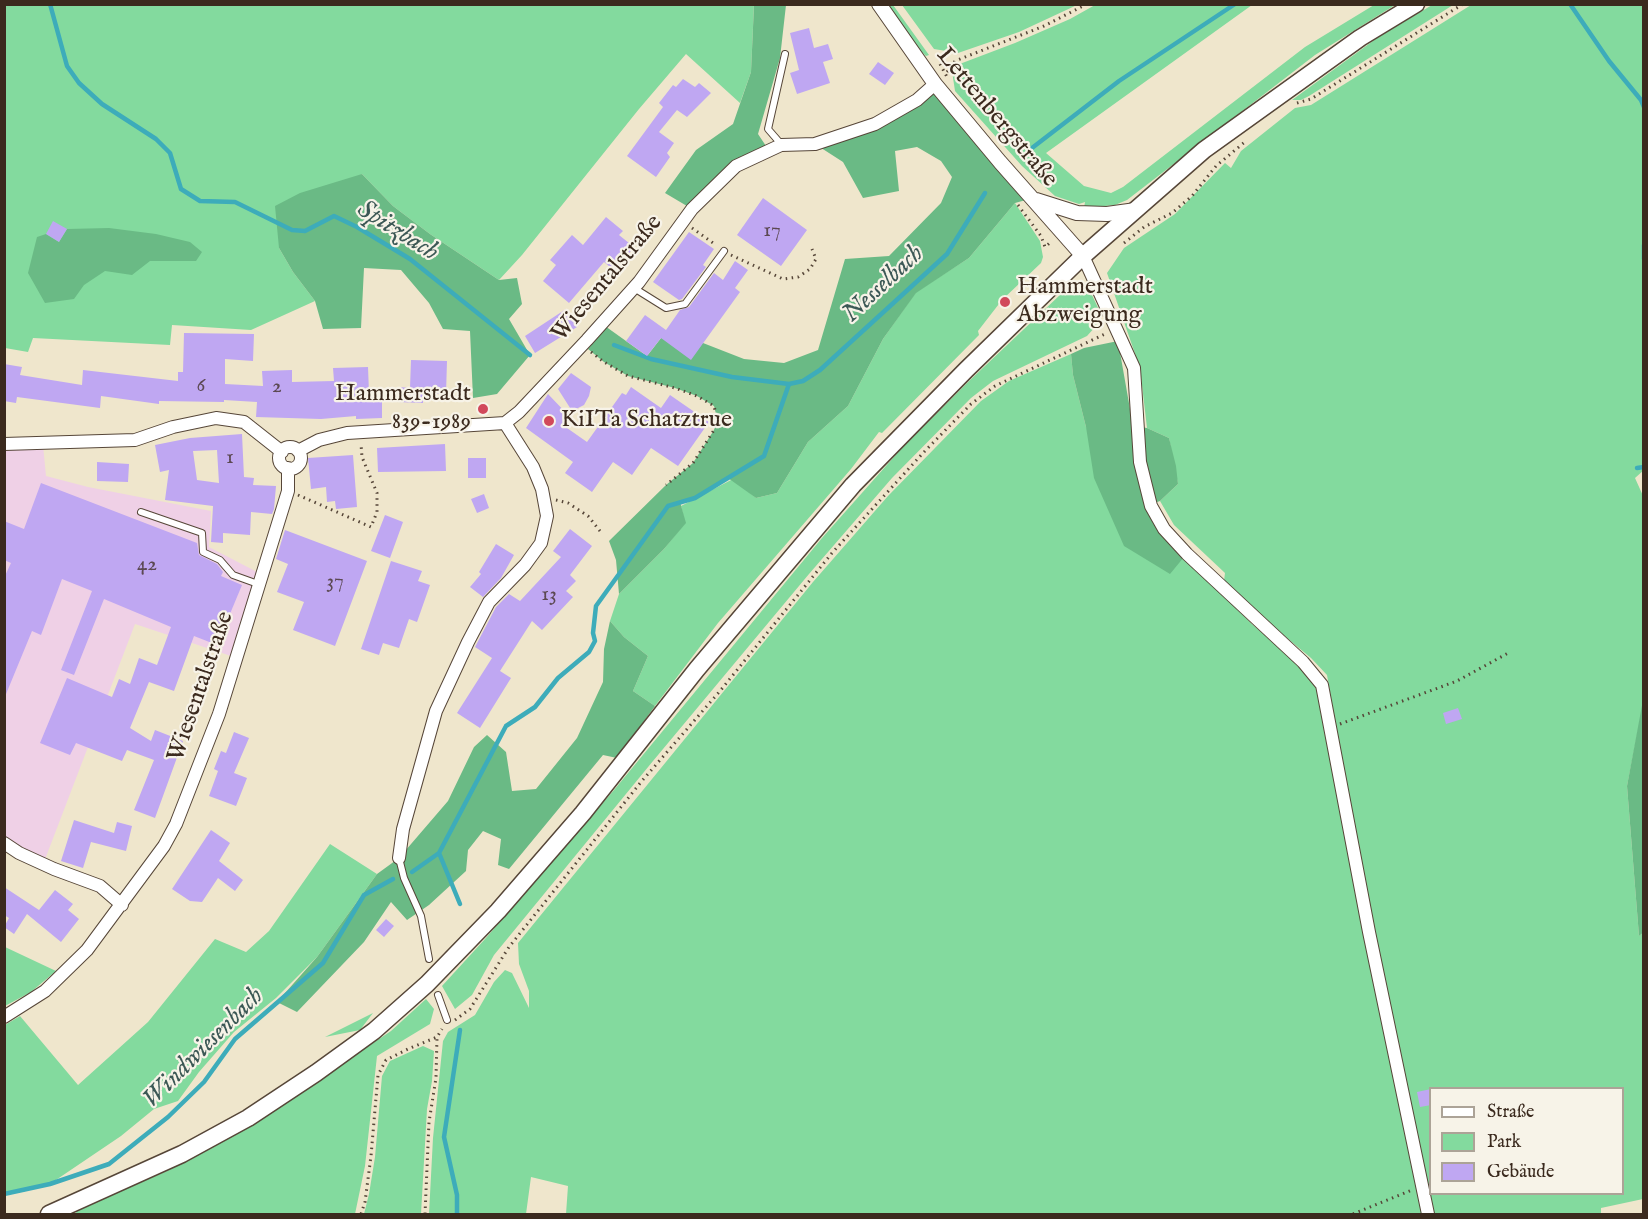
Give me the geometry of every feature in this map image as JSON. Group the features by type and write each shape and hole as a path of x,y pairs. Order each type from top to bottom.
{"main road":[{"path":"49,1215 182,1154 248,1118 374,1031 427,984 498,911 583,813 697,669 853,485 1083,256 1204,150 1360,39 1416,4"}],"street":[{"name":"Lettenbergstraße","path":"879,4 935,84 1083,256"},
{"name":"Wiesentalstraße","path":"505,423 519,412 634,288 692,209 736,166 781,145 815,144 875,124 916,100 935,84"},
{"path":"1033,198 1077,213 1107,214 1136,210"},
{"path":"1083,256 1134,368 1140,462 1151,506 1164,529 1187,554 1303,662 1322,685 1369,932 1428,1215"},
{"path":"4,444 135,440 173,427 216,418 244,422 282,452"},
{"path":"298,451 319,440 359,431 505,423 533,467 544,497 547,516 541,543 525,565 489,602 436,711 403,830 399,858"},
{"path":"291,447 298,451 301,457 294,468 288,468 280,461 282,452 291,447"},
{"name":"Wiesentalstraße","path":"4,1017 45,991 87,950 164,846 176,824 219,714 288,491 288,468"},
{"path":"4,843 19,853 54,869 100,885 122,904"}],"lane":[{"path":"781,145 768,129 785,54"},
{"path":"634,288 666,308 685,304 724,251"},
{"path":"141,512 202,533 203,552 220,560 233,575 258,584"},
{"path":"399,858 404,878 421,916 429,959"},
{"path":"438,995 447,1020"}],"path":[{"path":"946,73 955,61 1044,26 1087,4"},
{"path":"1292,105 1311,99 1462,4"},
{"path":"1121,245 1144,227 1172,213 1192,196 1216,166 1247,140"},
{"path":"1017,204 1041,236 1045,247 1063,232"},
{"path":"683,222 724,251 783,279 798,278 810,269 816,260 812,249"},
{"path":"425,1215 429,1122 436,1078 437,1037 447,1020 454,1020 470,1009 509,947 642,782 720,691 832,553 970,404 995,386 1117,328"},
{"path":"582,345 604,362 628,376 675,388 697,396 714,406 717,418 714,430 693,463 666,485"},
{"path":"288,491 371,527 377,512 377,493 362,457 359,431"},
{"path":"544,497 568,503 588,516 600,531"},
{"path":"1330,728 1457,681 1510,652"},
{"path":"361,1215 371,1156 378,1076 386,1060 437,1037"},
{"path":"1353,1215 1422,1186"}],"shaded area":[{"path":"43,445 46,476 88,487 211,511 209,547 259,573 234,657 135,624 44,862 5,840 4,446"}],"green space":[{"path":"754,4 751,72 740,103 686,54 499,280 393,206 362,174 279,248 293,272 315,301 251,330 172,325 170,345 33,338 28,352 5,348 4,5"},
{"path":"754,5 786,5 780,58 758,134 768,149 736,166 692,209 665,193 696,150 733,124 751,72"},
{"path":"888,5 893,5 929,55 926,56 916,46"},
{"path":"902,5 1077,5 1019,32 958,53 934,49"},
{"path":"1095,5 1252,5 1046,153 1084,186 1111,193 1123,187 1305,47 1374,5 1395,5 1315,55 1127,200 1115,205 1084,208 1085,202 1079,204 1055,196 1022,166 955,91 952,71 957,65 1015,43 1070,19"},
{"path":"1432,5 1453,5 1309,96 1301,100 1292,100 1377,38"},
{"path":"1471,5 1643,5 1644,470 1635,478 1644,498 1644,700 1627,786 1639,936 1644,932 1643,1199 1601,1208 1601,1214 566,1214 568,1186 531,1177 526,1214 429,1214 433,1138 443,1041 448,1032 475,1015 494,982 505,970 512,973 529,1008 529,991 519,964 518,943 813,582 888,496 981,401 1009,381 1071,354 1073,375 1086,427 1184,557 1252,624 1303,669 1317,689 1325,736 1337,731 1327,675 1311,658 1252,609 1224,581 1225,573 1174,525 1160,501 1178,484 1169,438 1147,428 1140,368 1107,273 1124,248 1175,214 1225,163 1231,168 1241,151 1295,108 1311,105"},
{"path":"935,84 1033,198 1015,203 969,258 916,293 883,339 848,406 808,442 777,493 756,498 728,478 695,498 680,502 686,523 664,549 619,594 616,560 609,541 666,485 693,463 714,430 717,418 714,406 697,396 628,376 604,362 588,349 605,326 647,356 661,338 703,343 744,359 784,363 818,350 845,259 889,256 941,203 952,177 941,161 917,147 895,151 899,191 863,198 843,162 815,144 875,124"},
{"path":"362,174 393,206 430,234 499,280 517,278 522,304 509,319 530,355 497,394 473,398 470,331 443,329 429,303 401,270 364,268 361,328 323,329 315,301 293,272 279,248 275,206 300,193"},
{"path":"1015,203 1040,241 1043,257 1041,263 1002,300 978,331 979,335 882,433 879,432 851,469 718,623 655,706 633,691 648,656 624,637 610,621 619,594 664,549 685,523 681,506 733,479 756,498 777,493 808,442 848,406 883,339 916,292 969,258"},
{"path":"109,228 156,234 190,242 202,252 196,261 150,261 132,275 105,271 84,285 74,299 45,303 28,273 37,237 46,234 59,242 67,229"},
{"path":"1079,291 1092,295 1100,312 1096,326 1087,336 993,381 971,398 892,478 653,761 494,955 472,995 455,1009 442,986 614,790 822,538 901,449 967,383 1061,294"},
{"path":"1118,341 1133,426 1147,428 1169,438 1176,466 1178,484 1160,501 1146,506 1184,557 1170,574 1124,546 1094,478 1086,427 1073,375 1071,354 1084,348"},
{"path":"610,621 624,637 648,656 633,691 655,706 617,758 603,755 509,869 498,865 501,839 483,831 468,850 466,871 429,905 407,920 391,902 364,942 297,1012 277,1002 317,957 377,874 399,858 448,801 474,747 487,735 506,752 512,791 536,789 577,738 603,682 604,649"},
{"path":"1643,700 1644,932 1639,936 1627,786"},
{"path":"330,844 377,874 317,957 276,998 234,1032 199,1072 178,1101 154,1109 121,1136 50,1184 5,1194 5,1025 20,1016 78,1085 148,1022 215,939 246,952 269,931"},
{"path":"5,947 56,971 31,992 5,1006"},
{"path":"426,999 434,1009 430,1024 377,1056 365,1166 355,1214 77,1214 75,1211 167,1171 258,1120 391,1031"},
{"path":"373,1013 360,1030 325,1037"},
{"path":"423,1046 434,1051 427,1109 421,1214 364,1214 375,1157 382,1076 390,1061"}],"building":[{"path":"809,28 814,48 828,44 833,59 823,62 830,83 797,94 790,73 799,70 790,33"},
{"path":"878,62 894,73 885,85 869,74"},
{"path":"683,79 695,87 699,83 711,93 687,117 677,110 659,132 674,143 667,153 670,157 656,177 627,156 663,107 659,103 673,85 676,87"},
{"path":"763,198 807,230 781,266 737,235"},
{"path":"606,217 623,231 619,235 634,247 615,271 604,262 569,303 543,281 556,265 550,260 572,235 583,245"},
{"path":"53,221 67,229 59,242 46,234"},
{"path":"689,232 714,249 703,265 706,267 679,300 653,282"},
{"path":"735,261 748,270 735,288 740,292 691,360 661,338 647,356 626,341 645,315 666,330 680,310 689,307 714,273 723,280"},
{"path":"566,309 577,327 535,353 525,336"},
{"path":"184,333 254,334 253,361 225,359 225,384 263,386 262,371 292,370 292,382 334,381 333,368 368,367 369,393 382,393 382,418 256,417 257,402 224,400 224,402 159,401 159,404 101,396 100,408 17,397 16,403 4,401 4,364 22,367 20,375 82,385 83,370 178,381 178,372 183,372"},
{"path":"411,360 447,361 446,394 423,393 423,403 398,402 399,387 410,388"},
{"path":"571,373 591,387 584,405 572,411 558,389"},
{"path":"631,387 661,408 670,395 709,422 678,466 651,448 632,475 613,462 592,492 565,473 573,462 526,428 548,394 570,417 567,428 587,442 622,393 626,395"},
{"path":"242,434 244,477 254,478 253,485 276,486 272,514 251,512 250,535 223,533 223,543 211,542 213,506 165,500 169,470 160,472 155,445 190,438","holes":["217,450 219,483 197,480 193,451"]},
{"path":"445,444 446,471 378,472 377,448"},
{"path":"353,455 357,507 336,509 335,501 327,502 326,487 311,489 308,458"},
{"path":"468,458 486,458 486,478 468,478"},
{"path":"97,462 129,464 128,482 97,481"},
{"path":"41,483 197,543 199,555 217,564 223,572 221,576 242,585 217,645 194,636 174,691 149,682 130,728 151,741 155,730 183,741 155,818 134,810 154,760 127,750 122,761 76,743 70,755 40,743 67,678 112,697 119,679 130,684 139,658 157,665 171,627 104,599 74,675 61,670 92,591 62,579 41,635 32,631 4,699 4,578 11,563 4,560 4,521 24,529"},
{"path":"484,494 489,508 477,513 471,499"},
{"path":"385,515 403,522 390,558 371,551"},
{"path":"570,529 592,546 570,575 576,581 566,591 573,597 542,630 532,621 500,671 511,678 480,728 457,713 492,658 475,647 496,607 509,594 520,601 561,557 553,551"},
{"path":"285,530 367,561 335,646 293,630 304,602 277,592 288,564 276,559"},
{"path":"496,544 514,555 501,578 483,597 470,587 481,574 479,572"},
{"path":"391,561 422,571 418,581 430,585 417,622 409,619 399,648 383,643 379,655 361,649"},
{"path":"1458,708 1462,719 1446,724 1443,713"},
{"path":"234,732 249,738 234,773 247,778 236,806 209,796 218,771 214,769 221,751 226,753"},
{"path":"74,820 114,833 117,822 132,826 126,851 91,842 83,868 61,861"},
{"path":"211,830 230,843 219,861 243,880 235,891 218,878 202,902 190,901 172,889"},
{"path":"4,887 39,910 55,890 73,904 68,910 79,919 61,942 27,914 14,934 4,927 9,918 4,915"},
{"path":"386,919 394,926 384,937 376,930"},
{"path":"1429,1089 1429,1105 1420,1107 1417,1092"}],"waterway":[{"name":"Spitzbach","path":"50,4 67,66 79,83 102,104 156,139 170,153 181,189 200,201 235,202 292,230 305,231 334,216 410,259 530,355"},
{"name":"Nesselbach","path":"1032,148 1119,81 1235,4"},
{"path":"1570,4 1644,107"},
{"name":"Nesselbach","path":"614,345 651,359 732,377 789,384 803,381 820,370 947,254 985,193"},
{"path":"1644,245 1644,259"},
{"name":"Windwiesenbach","path":"412,872 439,853 506,726 535,707 558,678 589,652 595,641 593,633 596,606 668,506 695,498 764,456 789,384"},
{"path":"1637,468 1644,467"},
{"path":"439,853 460,904"},
{"name":"Windwiesenbach","path":"4,1194 50,1184 109,1164 168,1117 204,1082 235,1039 323,963 364,895 393,879"},
{"path":"457,1214 457,1195 444,1137 460,1030"}],"place":[{"name":"Hammerstadt Abzweigung","path":"1005,302"},
{"name":"Hammerstadt 839-1989","path":"483,409"},
{"name":"KiITa Schatztrue","path":"549,421"}]}
